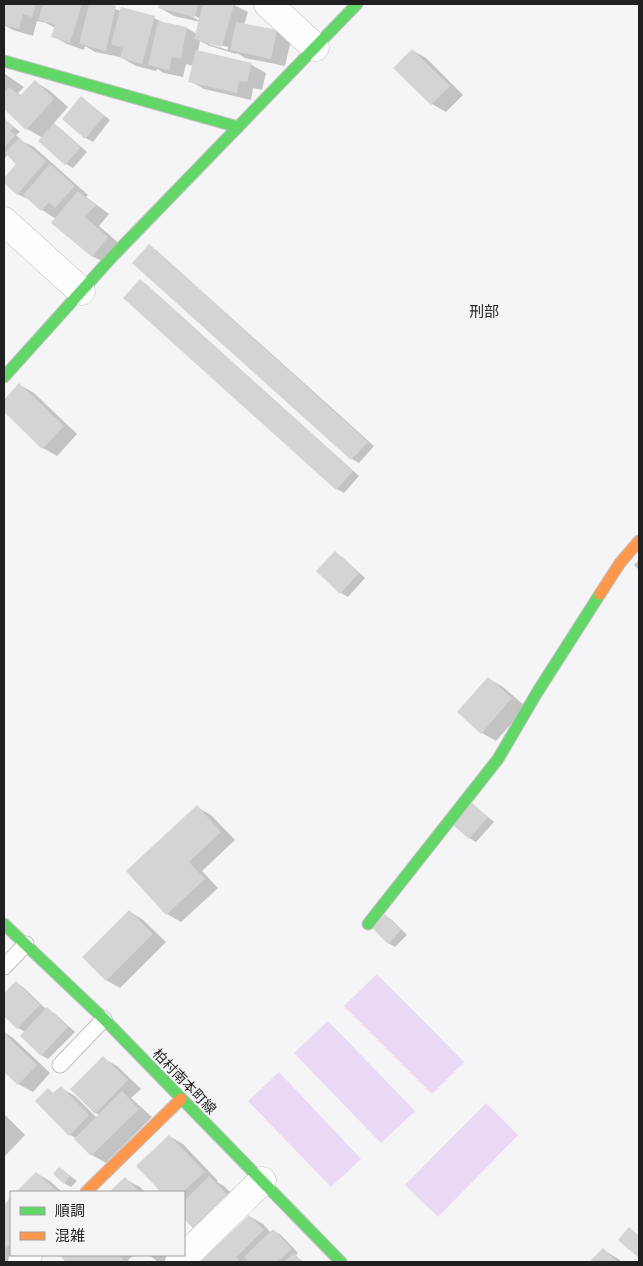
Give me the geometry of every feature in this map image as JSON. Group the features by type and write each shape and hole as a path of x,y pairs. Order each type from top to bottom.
{"street":[{"path":"268,4 315,47"},
{"path":"4,377 81,292 357,4"},
{"path":"4,61 238,127"},
{"path":"4,221 81,292"},
{"path":"368,924 498,759 538,691 620,563 639,541"},
{"name":"柏村南本町線","path":"4,924 104,1020 340,1262"},
{"path":"87,1191 181,1099"},
{"path":"179,1262 262,1181"}],"lane":[{"path":"4,967 26,944"},
{"path":"60,1064 104,1020"}],"shaded area":[{"path":"377,974 464,1062 432,1094 344,1006"},
{"path":"328,1021 415,1111 381,1143 294,1053"},
{"path":"279,1072 361,1159 331,1187 248,1101"},
{"path":"486,1103 518,1135 438,1217 405,1185"}],"building":[{"path":"4,4 36,4 32,17 23,14 19,29 4,25"},
{"path":"43,4 82,4 70,43 51,37 55,25 38,20"},
{"path":"89,4 116,6 106,51 79,44"},
{"path":"159,4 198,4 195,17 158,8"},
{"path":"203,4 234,4 222,47 194,39"},
{"path":"121,7 155,16 142,64 120,58 123,48 111,44"},
{"path":"158,21 187,27 181,59 172,57 169,70 148,65"},
{"path":"236,22 277,30 271,59 230,50"},
{"path":"412,49 450,86 431,105 393,68"},
{"path":"196,50 252,63 247,82 239,81 237,93 188,82"},
{"path":"35,80 54,99 26,130 4,109 4,93 9,87 20,96"},
{"path":"81,96 104,116 85,139 62,119"},
{"path":"4,118 14,127 10,131 15,135 4,148"},
{"path":"54,123 81,147 65,165 38,141"},
{"path":"19,138 46,161 17,195 4,183 4,178 16,164 5,153"},
{"path":"50,164 75,186 55,208 49,202 41,211 23,195"},
{"path":"78,191 96,205 85,217 108,237 92,257 51,223"},
{"path":"149,244 368,442 351,460 132,263"},
{"path":"140,279 353,471 336,490 123,298"},
{"path":"19,383 64,426 42,449 4,412 4,400"},
{"path":"335,551 359,573 340,594 316,571"},
{"path":"488,677 512,698 481,734 457,712"},
{"path":"472,803 488,817 469,839 452,824"},
{"path":"197,805 221,832 189,862 205,879 166,915 126,871"},
{"path":"129,910 153,934 106,981 82,957"},
{"path":"385,914 401,930 388,944 372,928"},
{"path":"16,981 40,1005 17,1029 4,1016 4,993"},
{"path":"47,1007 68,1027 41,1056 20,1036"},
{"path":"4,1033 37,1065 18,1085 4,1072"},
{"path":"103,1056 128,1080 95,1114 70,1089"},
{"path":"61,1086 89,1115 69,1136 35,1101 48,1088 53,1093"},
{"path":"122,1091 139,1109 91,1156 74,1139"},
{"path":"169,1135 205,1172 184,1191 160,1191 136,1166"},
{"path":"59,1167 70,1176 64,1184 53,1174"},
{"path":"36,1172 57,1191 17,1191"},
{"path":"209,1176 229,1196 194,1229 185,1220 185,1200"},
{"path":"125,1177 139,1191 110,1191"},
{"path":"10,1198 10,1244 4,1250 4,1205"},
{"path":"249,1215 264,1230 236,1257 240,1262 200,1262"},
{"path":"629,1227 639,1236 639,1258 618,1240"},
{"path":"273,1229 292,1249 277,1262 248,1262 244,1257"},
{"path":"603,1248 617,1262 589,1262"},
{"path":"294,1253 302,1262 284,1262"},
{"path":"119,1256 125,1262 66,1262 61,1257"}],"traffic: fast":[{"path":"4,377 112,257 357,4"},
{"path":"4,61 238,127"},
{"path":"368,924 498,759 538,691 600,594"},
{"path":"4,924 104,1019 341,1262"}],"traffic: slow":[{"path":"600,594 620,563 639,541"},
{"path":"87,1191 181,1099"}],"district":[{"name":"刑部","path":"484,311"}]}
